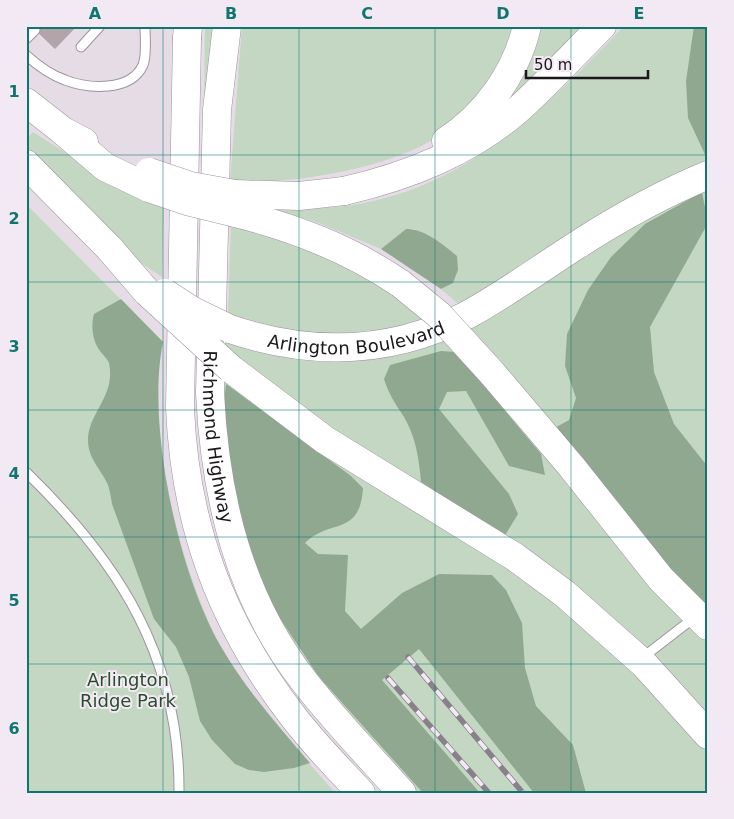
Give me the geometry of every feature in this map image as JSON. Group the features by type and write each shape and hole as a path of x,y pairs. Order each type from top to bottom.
{"highway":[{"name":"Richmond Highway","path":"228,26 216,110 210,393 212,437 202,465 187,486 212,576 240,637 296,720 361,793"},
{"path":"344,191 418,156 466,126 490,101 506,78 520,50 527,26"},
{"path":"26,102 105,167 149,180 190,202 235,204 344,191 402,176 469,144 519,108 602,26"},
{"name":"Richmond Highway","path":"188,32 180,377 202,465 246,582 265,620 303,680 402,793"},
{"name":"Arlington Boulevard","path":"26,164 147,286 230,329 277,342 316,347 368,346 415,336 438,328 474,311 624,216 701,178"},
{"path":"235,204 280,225 325,241 362,260 401,284 438,315 492,372 571,466 643,558 702,621"},
{"path":"147,286 231,369 325,440 485,538 536,572 571,599 640,660 708,735"}],"lane":[{"path":"81,47 100,26"},
{"path":"26,55 46,70 66,81 110,86 123,82 137,74 144,63 145,26"},
{"path":"26,39 35,30"},
{"path":"26,472 68,514 94,546 117,578 142,620 156,651 170,700 178,748 179,793"},
{"path":"640,660 702,621"}],"green space":[{"path":"205,26 217,26 204,104"},
{"path":"242,26 515,26 502,58 475,102 451,126 437,137 417,148 392,158 337,173 280,181 230,182"},
{"path":"537,26 590,26 490,119"},
{"path":"624,26 708,26 708,161 631,199 461,306 441,289 453,283 458,270 448,248 414,229 406,229 381,249 319,223 274,209 353,205 395,195 433,181 469,162 503,139 565,85"},
{"path":"694,26 708,26 708,161 688,118 686,81"},
{"path":"33,132 74,158 164,206 162,277 132,257 26,147 26,140"},
{"path":"708,184 708,793 402,793 282,648 210,393 230,329 393,341"},
{"path":"702,192 708,223 650,327 654,372 674,424 708,467 708,608 688,600 553,429 569,420 576,398 565,366 567,334 588,290 611,257 645,224"},
{"name":"Arlington Ridge Park","path":"26,204 163,342 159,376 162,455 179,537 204,611 219,643 243,682 273,721 335,793 26,793"},
{"path":"231,223 315,248 390,290 427,322 392,330 330,336 272,331 228,314"},
{"path":"406,229 413,229 426,234 440,242 457,256 458,270 453,283 441,289 381,249"},
{"path":"121,299 163,342 159,376 162,455 179,539 205,614 229,661 310,763 294,768 264,772 249,770 235,764 212,740 200,721 189,677 176,647 154,619 112,504 108,485 92,458 88,440 92,421 109,385 110,375 109,363 94,340 93,318 94,314"},
{"path":"441,351 456,352 541,454 545,475 509,466 466,391 447,392 439,409 509,494 518,514 504,537 421,482 418,457 411,432 384,379 390,365"},
{"path":"226,384 351,476 363,488 361,503 356,514 350,520 315,535 305,543 318,554 348,555 345,611 361,629 402,593 439,574 492,575 506,590 522,623 525,668 536,706 573,745 586,793 534,793 419,649 382,680 480,793 423,793 319,677 275,611 245,543 227,463 223,412"}],"building":[{"path":"31,26 77,26 55,49"}],"railway":[{"path":"408,657 523,793"},
{"path":"388,678 489,793"}]}
